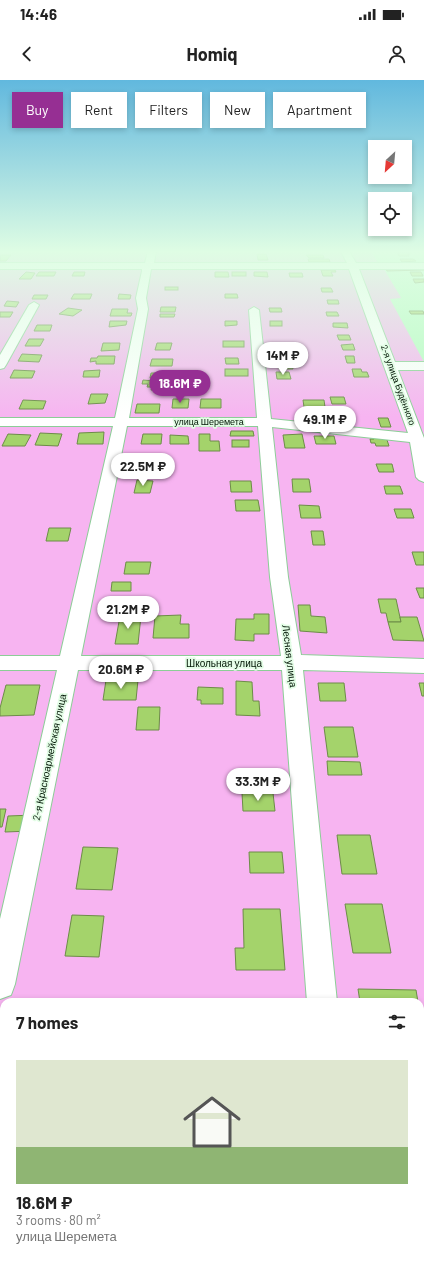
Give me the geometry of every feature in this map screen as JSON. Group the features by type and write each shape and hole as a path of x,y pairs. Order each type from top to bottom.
{"street":[{"path":"0,365 33,306"},
{"name":"2-я Красноармейская улица","path":"0,984 121,422 143,306"},
{"name":"2-я улица Будённого","path":"368,306 417,438 424,477"},
{"name":"Лесная улица","path":"254,310 279,577 292,663 322,998"},
{"path":"391,366 424,366"},
{"name":"улица Шеремета","path":"0,422 265,422 417,438"},
{"name":"Школьная улица","path":"0,663 308,662 424,666"}],"shaded area":[{"path":"0,306 394,306 424,362 424,998 0,998"}],"building":[{"path":"161,307 176,307 175,312 160,312"},
{"path":"68,308 82,310 73,316 59,314"},
{"path":"269,308 281,308 282,312 270,312"},
{"path":"112,309 128,309 127,313 132,313 131,316 110,316"},
{"path":"409,311 423,311 424,314 411,314"},
{"path":"0,312 13,312 10,317 0,317"},
{"path":"326,312 337,312 339,316 327,316"},
{"path":"160,314 175,314 174,317 160,317"},
{"path":"110,321 127,321 126,325 109,327"},
{"path":"225,321 237,321 237,325 225,326"},
{"path":"270,321 282,321 282,326 270,326"},
{"path":"333,323 347,323 348,328 333,327"},
{"path":"37,325 52,325 50,331 34,331"},
{"path":"337,335 349,335 351,340 339,340"},
{"path":"29,339 44,339 40,346 25,346"},
{"path":"223,341 244,341 244,347 223,347"},
{"path":"103,343 120,343 119,350 101,351"},
{"path":"157,343 172,343 170,350 155,350"},
{"path":"353,344 355,350 343,350 341,345"},
{"path":"281,345 283,351 270,351 269,346"},
{"path":"22,354 42,355 39,362 18,361"},
{"path":"98,356 115,356 114,364 96,364 96,361 90,362 91,358 97,358"},
{"path":"345,356 354,356 355,363 347,363"},
{"path":"225,358 238,358 239,364 226,364"},
{"path":"152,359 173,359 172,366 150,366"},
{"path":"278,365 292,365 293,369 279,369"},
{"path":"225,369 248,369 248,376 225,376"},
{"path":"352,369 361,369 362,372 367,372 369,377 354,377"},
{"path":"14,370 35,371 32,378 10,378"},
{"path":"100,370 99,377 83,377 84,371"},
{"path":"276,372 289,372 291,379 277,379"},
{"path":"151,373 172,373 171,378 150,378"},
{"path":"143,380 164,382 163,390 151,390 152,387 147,387 148,384 142,384"},
{"path":"91,394 108,394 105,403 88,404"},
{"path":"330,397 344,397 346,404 332,404"},
{"path":"173,399 189,399 188,408 172,408"},
{"path":"201,399 221,399 221,408 200,408"},
{"path":"23,400 46,401 43,409 19,409"},
{"path":"303,400 324,400 325,407 304,407"},
{"path":"137,404 160,404 159,413 135,413"},
{"path":"378,418 388,418 391,427 381,427"},
{"path":"231,431 253,431 254,436 230,436"},
{"path":"104,432 103,444 77,444 79,433"},
{"path":"40,433 62,434 58,446 35,445"},
{"path":"8,434 31,435 25,446 2,446"},
{"path":"143,434 162,434 161,444 141,444"},
{"path":"199,434 210,434 210,441 219,441 220,451 199,451"},
{"path":"302,434 305,448 285,448 283,435"},
{"path":"170,435 188,436 189,444 170,444"},
{"path":"314,436 334,436 336,444 316,444"},
{"path":"374,437 386,437 389,446 376,446 375,443 371,443 370,439 374,439"},
{"path":"232,440 249,440 249,447 232,447"},
{"path":"376,464 392,464 394,472 379,472"},
{"path":"292,479 309,479 311,492 293,492"},
{"path":"137,480 153,481 150,493 134,493"},
{"path":"230,481 251,481 252,492 231,492"},
{"path":"384,486 400,486 403,494 386,494"},
{"path":"235,500 258,500 260,511 236,511"},
{"path":"299,505 319,506 321,518 301,518"},
{"path":"394,509 411,509 414,518 397,518"},
{"path":"49,528 71,528 68,541 46,541"},
{"path":"311,531 323,531 325,545 313,545"},
{"path":"412,552 424,552 424,565 416,565"},
{"path":"126,562 151,562 149,574 124,574"},
{"path":"112,582 131,582 131,591 111,591"},
{"path":"416,588 424,588 424,598 420,598"},
{"path":"378,599 396,599 401,622 388,622 386,613 381,613"},
{"path":"298,605 310,605 311,616 325,617 327,633 300,631"},
{"path":"254,614 269,614 269,634 254,634 254,641 235,640 236,619 254,619"},
{"path":"181,615 180,624 189,624 189,638 153,638 155,616"},
{"path":"120,616 141,616 138,644 115,644"},
{"path":"400,617 417,617 424,641 393,640 388,622 401,622"},
{"path":"106,680 138,680 136,700 103,700"},
{"path":"236,681 252,682 253,701 259,701 260,716 236,715"},
{"path":"318,683 344,683 346,701 320,701"},
{"path":"419,683 424,683 424,696 422,696"},
{"path":"6,685 40,685 34,715 0,716 0,708"},
{"path":"198,687 223,688 223,704 201,704 201,700 197,700"},
{"path":"138,707 160,707 159,730 136,730"},
{"path":"324,727 353,727 358,757 328,757"},
{"path":"327,761 360,762 362,775 328,775"},
{"path":"242,793 273,793 275,811 243,811"},
{"path":"0,809 6,809 2,827 0,827"},
{"path":"34,815 31,831 5,832 8,816"},
{"path":"337,835 370,835 377,874 342,874"},
{"path":"83,847 118,848 112,890 76,889"},
{"path":"249,852 282,852 284,873 250,873"},
{"path":"345,904 382,904 391,953 353,953"},
{"path":"243,909 280,909 285,970 236,970 235,948 244,948"},
{"path":"72,915 104,916 99,957 65,956"},
{"path":"358,989 416,990 417,998 359,998"}]}
